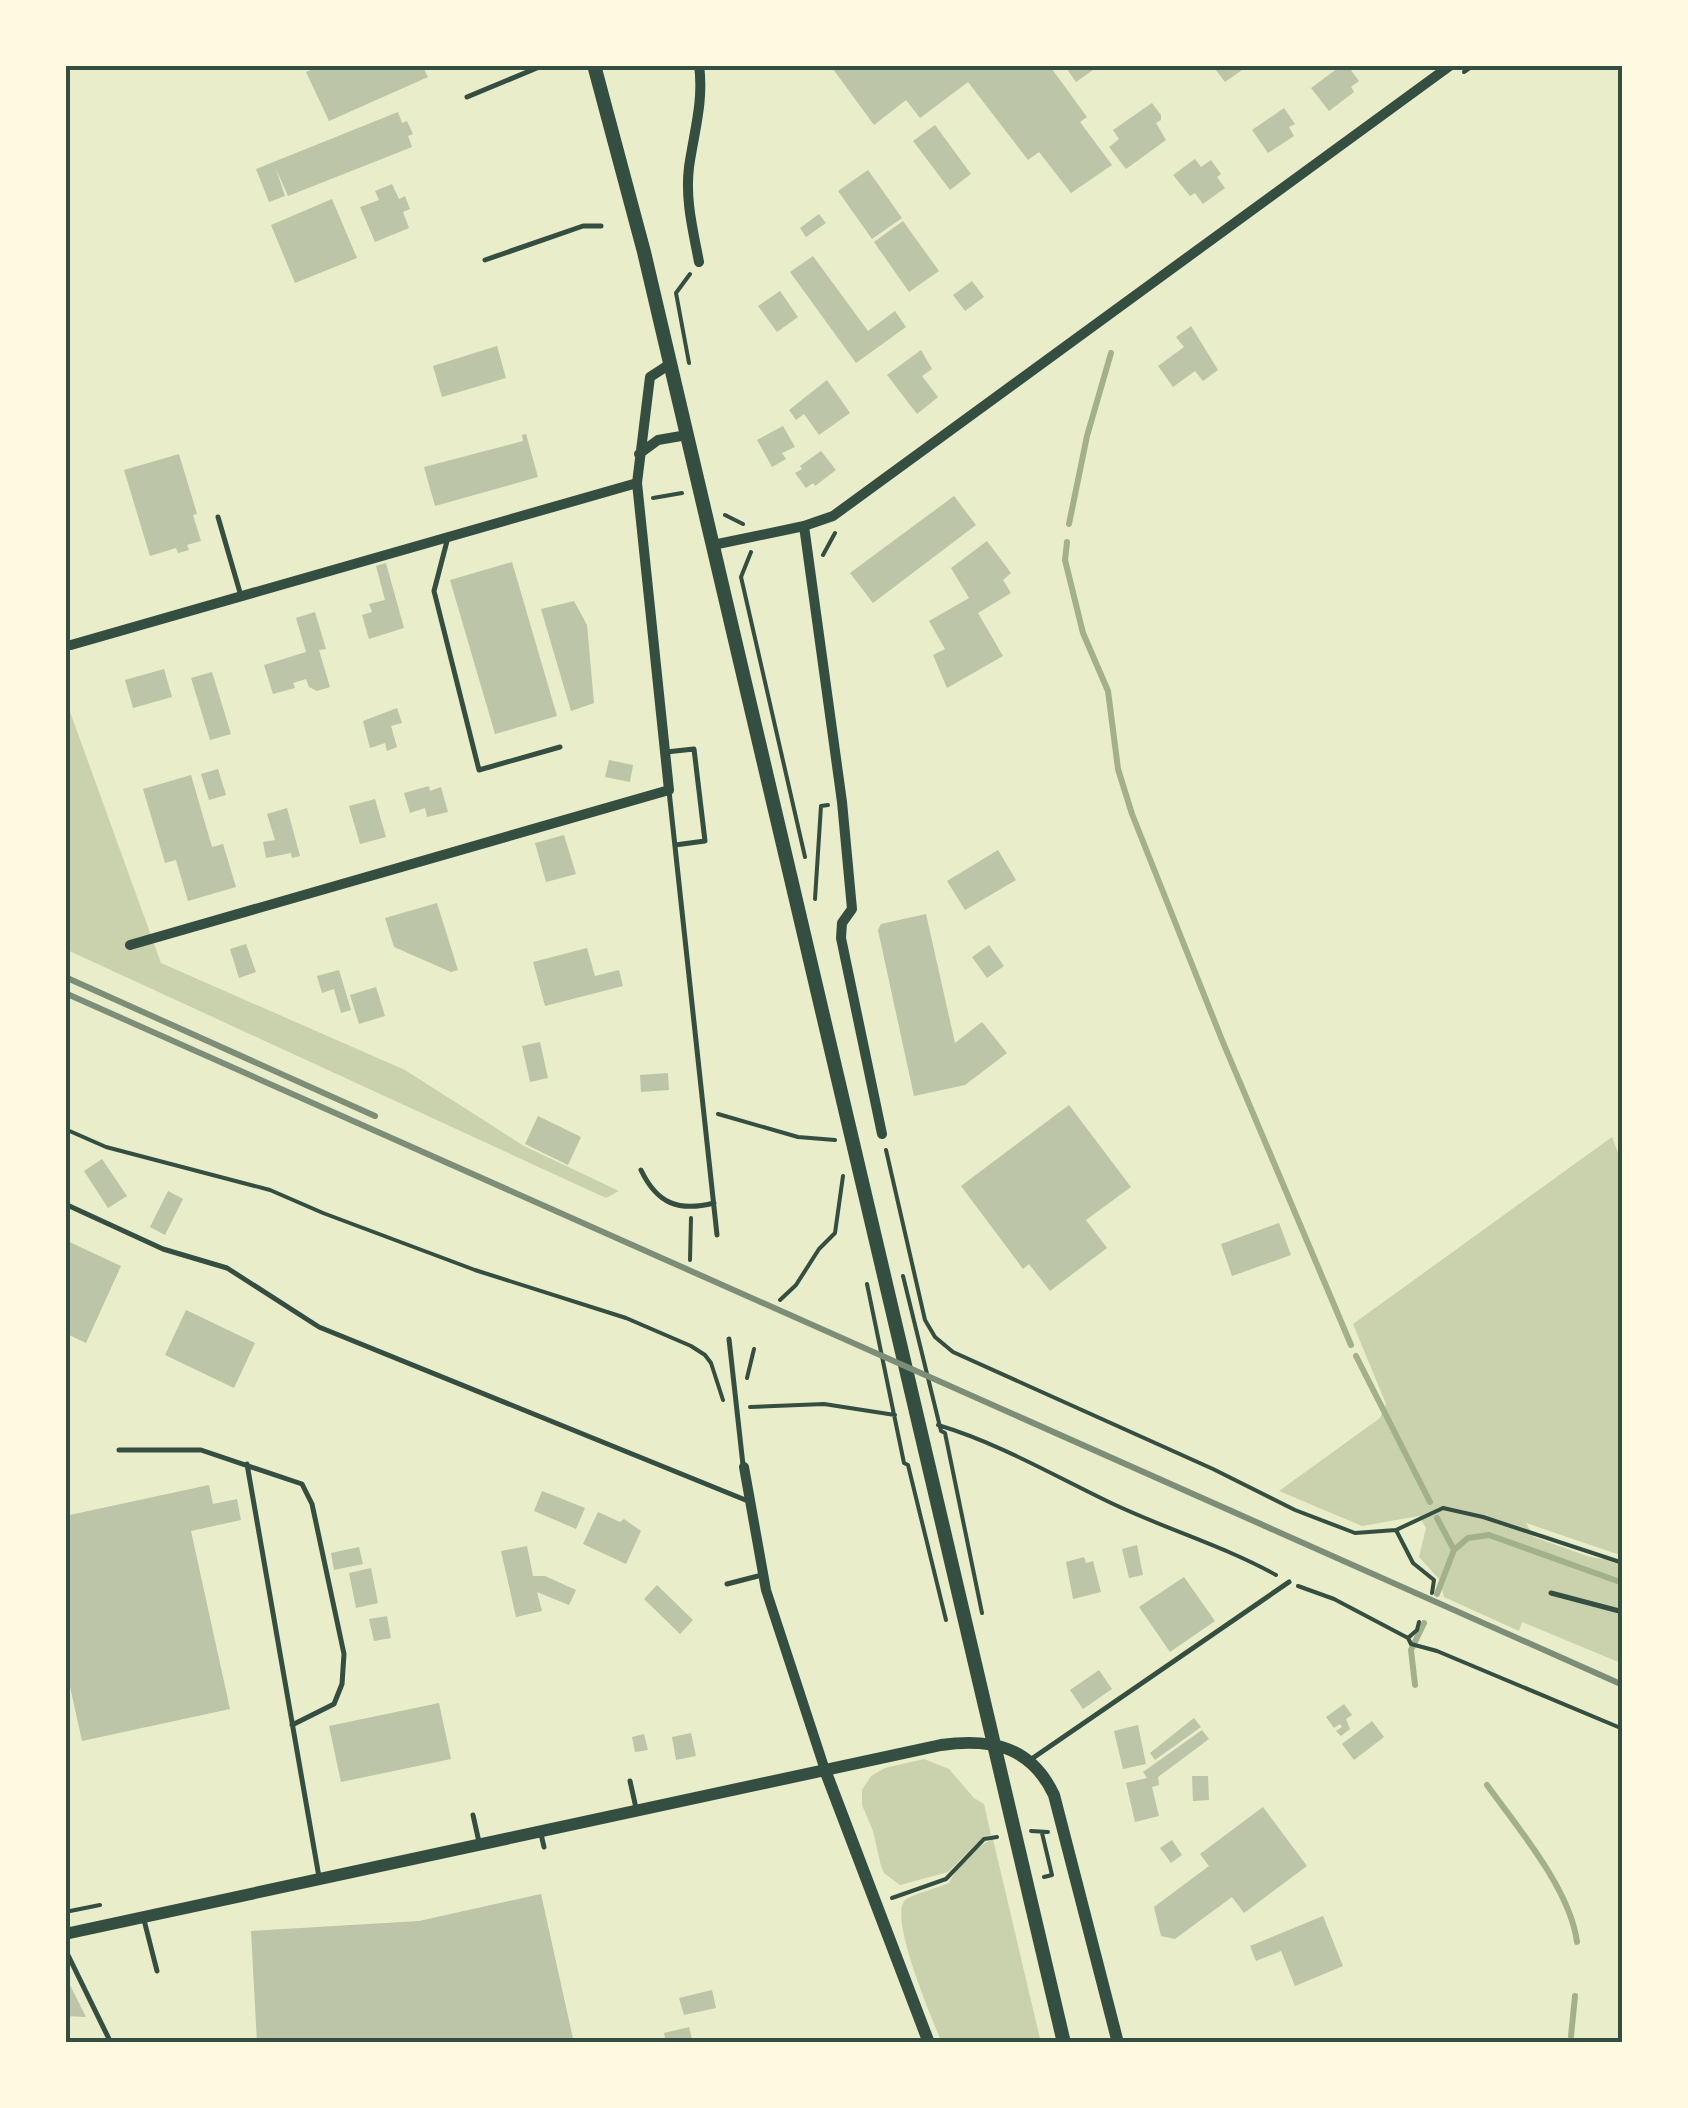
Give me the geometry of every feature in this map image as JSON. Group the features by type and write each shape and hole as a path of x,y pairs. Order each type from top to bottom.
{"main road":[{"path":"596,66 1020,1838 1064,2043"}],"street":[{"path":"698,65 699,120 689,168 688,207 700,262"},
{"path":"713,545 833,516 1451,65"},
{"path":"130,945 669,790 637,484 650,377 670,364"},
{"path":"639,454 658,440 687,435"},
{"path":"71,645 637,484"},
{"path":"804,526 842,802 852,909 842,923 841,938 882,1134"},
{"path":"744,1468 762,1574 780,1642 824,1770 929,2043"},
{"path":"65,1934 965,1742 1005,1748 1030,1760 1047,1780 1060,1811 1118,2043"}],"lane":[{"path":"467,97 544,65"},
{"path":"485,260 583,226 602,226"},
{"path":"218,518 241,596"},
{"path":"447,538 434,590 479,770 560,748"},
{"path":"666,752 694,748 705,841 675,845"},
{"path":"669,790 718,1235"},
{"path":"641,1170 648,1186 663,1199 692,1208 714,1203"},
{"path":"65,1204 163,1250 227,1268 319,1326 748,1502"},
{"path":"729,1339 744,1468"},
{"path":"119,1450 202,1450 302,1484 312,1504 344,1654 342,1684 334,1704 292,1725"},
{"path":"625,1462 634,1455"},
{"path":"246,1464 320,1880"},
{"path":"727,1584 762,1574"},
{"path":"1030,1760 1290,1582"},
{"path":"1551,1593 1623,1612"},
{"path":"630,1781 637,1810"},
{"path":"473,1815 480,1845"},
{"path":"540,1832 544,1847"},
{"path":"143,1918 158,1971"},
{"path":"65,1950 111,2043"}],"path":[{"path":"691,371 676,293 700,262"},
{"path":"638,500 682,493"},
{"path":"725,515 746,526 751,552 742,566 741,577 806,861"},
{"path":"810,880 815,899 821,806 842,802"},
{"path":"704,1108 751,1126 798,1137 846,1141"},
{"path":"65,1129 106,1147 270,1190 323,1214 475,1270 626,1318 705,1356 712,1363 719,1393 736,1408 824,1404 906,1417"},
{"path":"882,1134 925,1320 935,1337 953,1352 1213,1469 1294,1510 1355,1533 1396,1530 1443,1508 1623,1563"},
{"path":"832,1136 837,1154"},
{"path":"780,1300 835,1233 842,1174 846,1192"},
{"path":"690,1260 692,1208"},
{"path":"903,1277 941,1431 945,1433 986,1629"},
{"path":"868,1285 904,1463 908,1465 946,1618"},
{"path":"924,1420 997,1447 1108,1502 1334,1599 1418,1647 1623,1729"},
{"path":"1396,1530 1412,1563 1434,1580 1432,1593"},
{"path":"1410,1641 1419,1622"},
{"path":"1031,1820 1035,1839"},
{"path":"994,1828 999,1847"},
{"path":"1020,1838 1041,1830 1052,1875 1044,1877"},
{"path":"896,1911 892,1898 946,1879 984,1839 1003,1836"},
{"path":"65,1912 100,1905"}],"green space":[{"path":"65,698 161,963 405,1070 524,1146 619,1191 606,1198 65,949"},
{"path":"1612,1137 1623,1166 1623,1556 1526,1523 1534,1537 1590,1557 1623,1562 1623,1664 1522,1622 1519,1631 1444,1597 1439,1579 1419,1557 1426,1528 1419,1516 1362,1526 1279,1491 1380,1418 1386,1404 1353,1324"},
{"path":"924,1759 949,1769 984,1804 991,1835 983,1837 948,1872 900,1885 881,1866 862,1805 862,1790 871,1776 885,1768"},
{"path":"993,1839 1041,2043 942,2043 914,1970 901,1910 908,1898 949,1883 968,1858"}],"building":[{"path":"322,65 422,65 428,77 329,121 306,72"},
{"path":"830,65 1049,65 1087,117 1080,122 1112,165 1071,193 1039,152 1028,160 968,82 920,118 906,100 874,125"},
{"path":"1064,65 1100,65 1076,82"},
{"path":"1212,65 1249,65 1225,82"},
{"path":"1347,65 1359,81 1351,87 1354,92 1329,111 1311,88"},
{"path":"1152,103 1161,115 1156,123 1166,140 1126,169 1109,147 1119,139 1113,130"},
{"path":"1284,108 1295,124 1289,127 1294,136 1268,153 1252,130"},
{"path":"398,112 413,134 408,136 412,147 288,196 276,169 285,196 269,202 256,169"},
{"path":"935,125 971,174 950,190 913,141"},
{"path":"1195,159 1201,167 1211,160 1225,188 1203,204 1195,193 1190,196 1173,175"},
{"path":"868,170 902,218 872,239 838,191"},
{"path":"392,184 399,199 405,196 410,209 403,212 409,228 375,242 360,207 379,200 375,191"},
{"path":"332,199 357,258 295,283 271,225"},
{"path":"819,214 826,223 806,237 800,228"},
{"path":"903,221 939,271 909,292 874,242"},
{"path":"813,256 868,331 895,311 906,327 856,363 790,272"},
{"path":"972,281 984,297 965,311 953,295"},
{"path":"780,291 798,317 777,332 758,306"},
{"path":"1191,326 1218,370 1203,381 1195,371 1173,387 1158,366 1184,347 1176,337"},
{"path":"497,346 506,378 442,397 433,366"},
{"path":"921,350 932,369 922,376 938,397 917,414 887,375"},
{"path":"827,380 850,413 819,435 804,414 796,420 789,410"},
{"path":"783,426 795,447 782,453 786,459 772,467 757,440"},
{"path":"526,434 538,477 435,506 424,467 523,441 522,435"},
{"path":"821,451 836,470 806,488 795,473"},
{"path":"179,454 201,541 187,545 189,550 178,553 176,548 150,556 124,470"},
{"path":"954,496 976,525 873,603 850,573"},
{"path":"987,541 1011,573 1003,580 1011,593 978,613 1003,656 947,688 933,655 945,649 929,621 969,598 951,568"},
{"path":"512,562 557,716 495,734 450,580"},
{"path":"386,563 404,628 369,639 362,615 372,612 369,604 385,600 376,566"},
{"path":"574,601 587,625 594,703 571,711 541,609"},
{"path":"315,612 326,649 319,650 330,687 317,691 309,687 306,679 293,683 295,688 273,694 264,665 306,652 296,618"},
{"path":"164,669 172,697 133,708 125,680"},
{"path":"212,672 231,734 210,740 191,678"},
{"path":"397,708 402,723 391,726 397,747 387,751 385,743 370,748 363,721"},
{"path":"609,760 633,765 630,782 605,777"},
{"path":"218,769 226,795 209,800 201,774"},
{"path":"191,775 212,847 223,844 236,887 188,901 176,860 165,863 143,789"},
{"path":"429,786 430,791 441,787 448,812 427,817 425,808 410,813 404,793"},
{"path":"375,799 386,837 360,844 349,806"},
{"path":"287,808 300,856 292,858 291,853 266,858 263,842 275,840 267,814"},
{"path":"564,835 576,874 546,882 535,843"},
{"path":"998,850 1016,880 965,910 947,881"},
{"path":"437,903 458,970 451,972 394,947 385,918"},
{"path":"926,914 955,1043 982,1022 1007,1053 965,1085 914,1096 878,930 881,924"},
{"path":"246,944 256,972 239,978 230,949"},
{"path":"989,945 1004,966 987,978 972,957"},
{"path":"587,948 595,976 619,970 623,986 545,1006 533,962"},
{"path":"339,970 351,1010 341,1013 334,989 322,993 317,976"},
{"path":"376,987 385,1016 359,1024 350,995"},
{"path":"540,1042 548,1078 530,1082 522,1046"},
{"path":"668,1073 669,1090 641,1092 640,1075"},
{"path":"1069,1105 1131,1187 1086,1220 1107,1248 1050,1291 1029,1264 1023,1269 961,1186"},
{"path":"538,1116 581,1137 568,1165 525,1144"},
{"path":"102,1159 127,1196 108,1208 84,1171"},
{"path":"168,1191 183,1199 165,1235 150,1227"},
{"path":"1279,1223 1291,1255 1232,1276 1221,1244"},
{"path":"65,1240 121,1266 86,1343 65,1333"},
{"path":"186,1310 255,1343 234,1388 165,1355"},
{"path":"209,1485 213,1504 237,1499 241,1520 191,1531 230,1709 82,1741 65,1664 65,1516"},
{"path":"542,1491 585,1508 576,1529 534,1511"},
{"path":"598,1512 620,1522 624,1519 641,1531 626,1564 583,1544"},
{"path":"1137,1545 1143,1575 1129,1578 1122,1549"},
{"path":"527,1546 533,1576 545,1576 576,1590 569,1605 537,1592 542,1611 516,1617 501,1551"},
{"path":"359,1547 363,1564 334,1570 331,1553"},
{"path":"1084,1557 1086,1563 1093,1561 1101,1592 1073,1599 1066,1562"},
{"path":"371,1568 378,1603 356,1608 349,1573"},
{"path":"1184,1577 1215,1621 1170,1652 1139,1607"},
{"path":"657,1585 693,1620 680,1634 644,1599"},
{"path":"387,1616 391,1638 374,1641 369,1619"},
{"path":"1099,1670 1112,1689 1083,1709 1070,1690"},
{"path":"439,1703 451,1759 341,1782 329,1726"},
{"path":"1344,1704 1352,1715 1346,1719 1350,1729 1341,1736 1336,1731 1342,1727 1340,1724 1334,1728 1326,1717"},
{"path":"1194,1718 1201,1727 1155,1760 1150,1753"},
{"path":"1372,1721 1384,1737 1354,1760 1342,1744"},
{"path":"1138,1725 1146,1764 1123,1769 1114,1731"},
{"path":"1202,1730 1209,1739 1158,1777 1159,1785 1152,1787 1159,1816 1135,1822 1126,1783 1147,1778 1143,1772"},
{"path":"691,1733 696,1756 676,1760 672,1737"},
{"path":"644,1734 648,1750 635,1752 632,1737"},
{"path":"1192,1776 1208,1776 1209,1800 1193,1801"},
{"path":"1263,1807 1307,1866 1244,1913 1232,1897 1175,1939 1161,1936 1154,1907 1209,1866 1200,1854"},
{"path":"1172,1840 1182,1855 1171,1863 1160,1848"},
{"path":"541,1894 574,2043 257,2043 251,1931 419,1921"},
{"path":"1323,1916 1343,1966 1295,1986 1281,1951 1256,1961 1250,1946"},
{"path":"65,1975 86,2017 65,2016"},
{"path":"712,1990 716,2008 684,2015 679,1998"},
{"path":"689,2027 693,2043 666,2043 664,2033"}],"waterway":[{"path":"1069,524 1087,436 1111,353"},
{"path":"1067,542 1065,560 1083,633 1108,691 1118,769 1132,814 1351,1345"},
{"path":"1356,1356 1430,1502"},
{"path":"1437,1518 1454,1550 1437,1594"},
{"path":"1454,1550 1468,1538 1489,1535 1623,1583"},
{"path":"1415,1685 1411,1650 1424,1623"},
{"path":"1487,1785 1554,1880 1577,1942"},
{"path":"1571,2036 1575,1996"}],"railway":[{"path":"65,977 375,1116"},
{"path":"65,993 1623,1685"}]}
